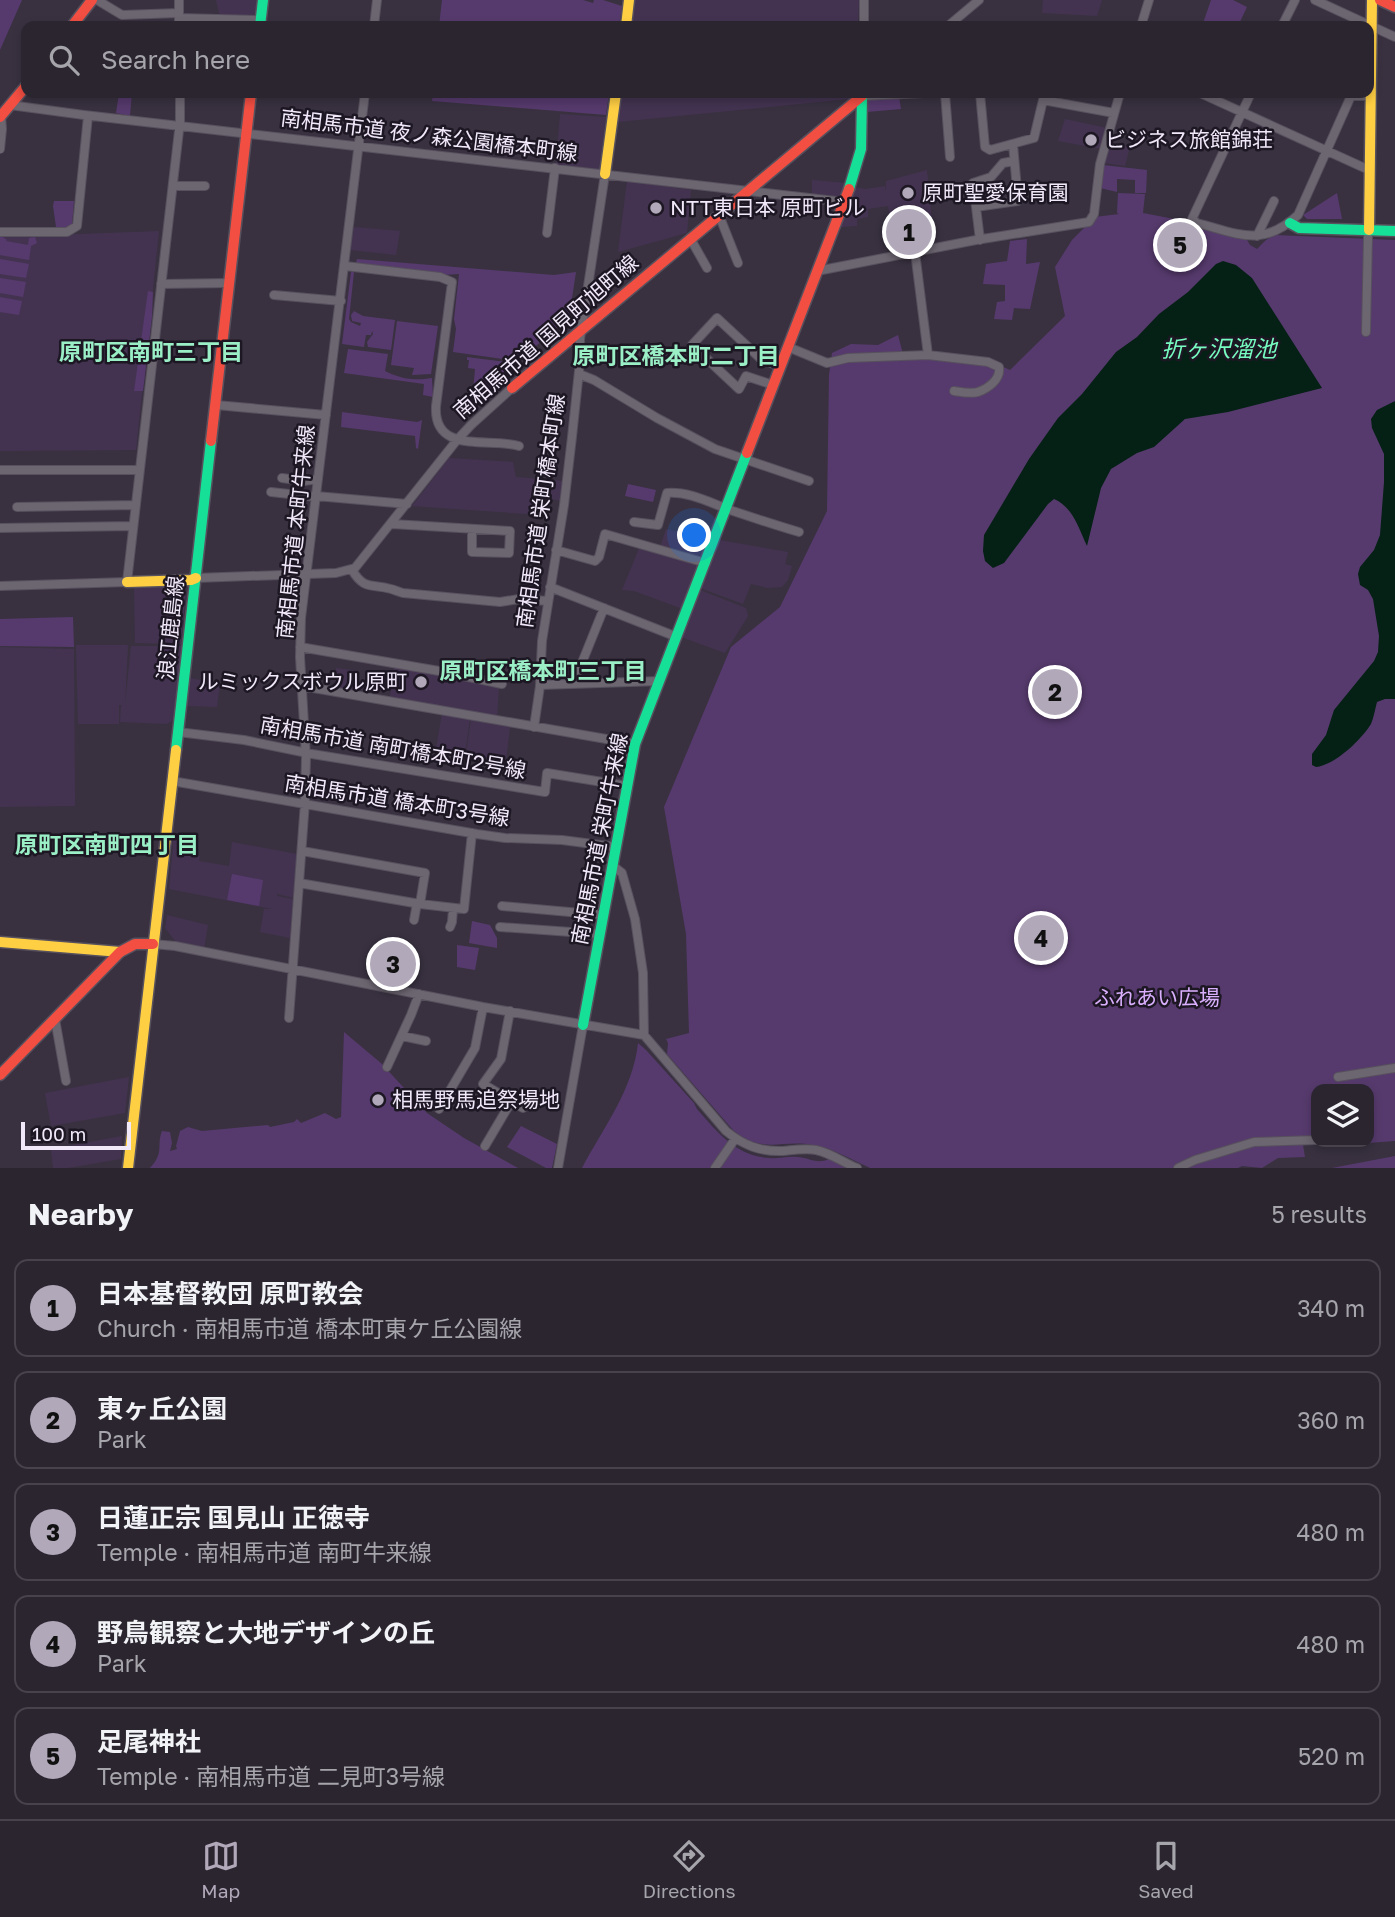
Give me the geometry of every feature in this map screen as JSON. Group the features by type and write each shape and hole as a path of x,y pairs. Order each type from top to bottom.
{"street":[{"path":"178,0 179,19"},
{"path":"260,21 262,0"},
{"path":"375,21 377,0"},
{"path":"627,21 629,0"},
{"path":"864,0 864,21"},
{"path":"953,21 979,0"},
{"path":"1142,21 1149,0"},
{"path":"1284,21 1295,0"},
{"path":"1315,0 1360,21"},
{"path":"1371,21 1372,0"},
{"path":"1380,0 1395,8"},
{"path":"76,21 92,1 122,15 220,21"},
{"path":"1374,27 1395,37"},
{"path":"0,149 0,116 21,92"},
{"path":"127,582 180,125 180,98"},
{"name":"浪江鹿島線","path":"128,1168 250,98"},
{"name":"南相馬市道 本町牛来線","path":"289,1018 305,804 306,752 300,647 306,573 364,98"},
{"name":"南相馬市道 栄町橋本町線","path":"534,727 542,641 565,499 582,328 615,98"},
{"name":"南相馬市道 国見町旭町線","path":"352,570 471,425 582,328 859,98"},
{"name":"南相馬市道 栄町牛来線","path":"558,1168 635,744 844,202 861,154 864,98"},
{"path":"945,98 950,157"},
{"path":"980,98 985,147 990,150 1034,138 1043,98"},
{"path":"1047,98 1114,113"},
{"path":"817,271 1086,222 1094,214 1100,164 1118,98"},
{"path":"1211,98 1369,170"},
{"path":"1249,98 1192,221 1257,236 1273,233 1290,223 1301,209 1350,98"},
{"path":"1366,332 1370,98"},
{"name":"南相馬市道 夜ノ森公園橋本町線","path":"10,105 844,202"},
{"path":"0,232 67,232 77,226 88,116"},
{"path":"976,207 1018,201 1013,144"},
{"path":"980,240 973,183 991,177 1003,163 1014,161"},
{"path":"547,233 555,168"},
{"path":"173,186 205,186"},
{"path":"1257,236 1274,201"},
{"path":"719,215 738,263"},
{"path":"1290,223 1299,228 1368,233 1395,230"},
{"path":"690,239 707,268"},
{"path":"915,252 928,355"},
{"path":"345,266 445,278 452,282 436,418 443,429 457,440 519,446"},
{"path":"161,284 229,283"},
{"path":"274,295 341,301"},
{"path":"773,385 746,376 739,389 692,345 718,318 760,358 780,367"},
{"path":"788,347 827,363 848,358 928,355 988,362 999,367 998,379 983,389 972,393 954,391"},
{"path":"579,374 707,445 809,481"},
{"path":"216,405 326,415"},
{"path":"0,470 140,470"},
{"path":"282,478 304,481 318,479"},
{"path":"271,492 407,504"},
{"path":"634,522 658,525 667,493 695,497 799,532"},
{"path":"17,507 136,505"},
{"path":"392,524 510,531 509,553 472,552 472,530"},
{"path":"0,528 133,526"},
{"path":"556,550 595,561 605,534 706,563"},
{"path":"0,586 191,580 352,570 358,580 368,586 393,589 402,593 496,601 548,601"},
{"path":"551,587 677,636"},
{"path":"576,683 604,608"},
{"path":"300,647 502,684"},
{"path":"540,685 660,681"},
{"path":"302,686 635,744"},
{"name":"南相馬市道 南町橋本町2号線","path":"178,732 243,740 545,792 547,773 627,786"},
{"name":"南相馬市道 橋本町3号線","path":"172,781 505,838 562,840 616,847"},
{"path":"299,883 418,904 464,909 472,833"},
{"path":"302,851 425,873 414,920"},
{"path":"613,866 622,873 635,919 643,973 644,1035 735,1139 760,1150 802,1149 826,1153 857,1168"},
{"path":"502,906 604,915"},
{"path":"450,927 453,909"},
{"path":"500,927 599,934"},
{"path":"0,942 120,952"},
{"path":"0,1075 120,952 132,944 175,946 483,1007 644,1035"},
{"path":"387,1067 419,994"},
{"path":"439,1109 475,1048 483,1007"},
{"path":"510,1011 501,1059 483,1084 523,1108"},
{"path":"55,1019 66,1081"},
{"path":"402,1036 426,1041"},
{"path":"1338,1077 1395,1068"},
{"path":"485,1146 511,1102"},
{"path":"715,1168 735,1139"},
{"path":"1178,1168 1254,1142 1311,1140"}],"shaded area":[{"path":"216,0 257,0 254,19 220,17"},
{"path":"634,0 859,0 858,21 631,21"},
{"path":"1043,0 1102,0 1097,16 1042,13"},
{"path":"620,98 851,98 850,99 618,122"},
{"path":"560,114 606,117 599,170 556,165"},
{"path":"1065,119 1107,128 1102,149 1058,141"},
{"path":"1110,143 1130,147 1125,166 1104,163"},
{"name":"原町聖愛保育園","path":"927,170 932,220 891,227 888,206 868,209 868,217 857,219 857,226 839,227 854,187 866,189 885,186 886,191 886,181"},
{"path":"812,180 847,183 840,197 812,194"},
{"path":"627,181 691,190 687,233 618,252"},
{"path":"354,227 400,231 396,255 350,250"},
{"path":"159,231 136,450 0,451 0,237"},
{"path":"449,458 513,462 516,477 564,481 561,501 533,499 532,513 527,514 412,506"},
{"path":"666,529 710,539 703,559 660,547"},
{"path":"719,540 788,552 785,564 792,566 788,580 782,587 768,588 751,584 743,604 700,588"},
{"path":"640,546 700,563 683,609 634,591 622,590"},
{"path":"187,582 181,644 135,643 134,586"},
{"path":"700,590 746,608 748,616 725,653 681,637"},
{"path":"76,645 128,645 125,705 131,646 182,646 173,720 167,724 120,722 123,705 119,705 119,724 78,724"},
{"path":"0,647 74,649 75,806 0,807"},
{"path":"394,667 499,686 497,718 390,697"},
{"path":"336,668 359,671 356,693 335,689"},
{"path":"189,678 220,683 217,707 186,706"},
{"path":"442,714 470,719 465,754 436,748"},
{"path":"471,719 510,727 506,761 466,754"},
{"path":"171,835 191,840 191,855 200,856 199,861 229,866 232,842 297,854 294,898 277,894 293,899 290,938 260,932 264,909 272,909 169,889 173,845"},
{"path":"167,915 208,925 204,949 176,942 165,928"},
{"path":"129,1077 125,1113 51,1126 45,1093"},
{"path":"122,1136 121,1159 53,1168 51,1149"}],"green space":[{"path":"0,0 22,0 0,50"},
{"path":"442,0 583,0 593,3 594,0 603,0 622,6 620,21 440,21"},
{"path":"1211,0 1233,0 1247,7 1240,21 1204,21"},
{"path":"118,98 132,98 130,116 116,113"},
{"path":"432,98 608,98 606,115 432,101"},
{"path":"899,98 901,109 867,112 867,100"},
{"path":"1103,165 1147,170 1146,193 1135,193 1135,180 1117,179 1117,192 1100,188"},
{"name":"ふれあい広場","path":"1118,193 1145,194 1143,213 1190,222 1246,238 1250,245 1257,249 1274,235 1395,240 1395,1141 1374,1143 1374,1084 1311,1084 1311,1145 1303,1145 1305,1157 1278,1158 1262,1168 870,1168 835,1151 820,1147 754,1142 733,1130 667,1054 666,1039 689,1033 686,934 664,807 731,647 780,607 827,511 829,375 832,353 851,344 878,345 898,335 903,354 986,359 1010,370 1065,316 1055,267 1072,240 1095,217 1119,214"},
{"path":"1337,193 1342,219 1307,219 1303,215"},
{"path":"54,201 74,201 72,225 66,228 56,227"},
{"path":"0,235 6,241 28,245 29,238 35,237 37,243 31,246 29,260 0,255"},
{"path":"1027,239 1026,264 1040,262 1030,309 1014,308 1012,320 994,319 997,302 1005,301 1005,285 983,284 986,264 1007,261 1010,241"},
{"path":"0,259 29,264 26,278 0,274"},
{"path":"357,259 554,275 576,272 569,318 518,361 453,352 459,274 442,275 356,263"},
{"path":"351,272 354,272 349,319 351,322 360,326 361,323 352,321 351,315 354,311 363,316 395,320 391,350 368,347 367,342 373,334 372,331 371,335 366,335 364,347 342,344"},
{"path":"0,278 26,282 23,297 0,293"},
{"path":"148,291 153,292 152,317 143,391 134,391"},
{"path":"0,297 22,301 19,315 0,312"},
{"path":"397,321 438,326 431,374 412,375 414,368 391,365"},
{"path":"348,349 388,354 385,371 397,376 432,378 433,397 423,395 424,384 344,373"},
{"path":"467,357 521,364 483,398 484,392 473,391 475,369 468,368"},
{"path":"342,412 417,422 422,420 418,449 415,436 341,427"},
{"path":"628,484 656,490 653,502 625,496"},
{"path":"73,617 74,647 0,646 0,619"},
{"path":"232,874 263,880 259,906 227,900"},
{"path":"472,921 490,925 497,938 497,948 469,943"},
{"path":"457,945 479,948 475,970 457,967"},
{"name":"相馬野馬追祭場地","path":"344,1032 382,1064 427,1113 464,1138 518,1168 150,1168 159,1153 162,1131 170,1132 170,1151 177,1149 180,1131 188,1127 202,1131 268,1125 270,1127 297,1119 301,1123 325,1113 336,1119 341,1117"},
{"path":"638,1043 712,1126 737,1148 769,1158 797,1157 820,1161 829,1159 846,1168 582,1168 624,1093"},
{"path":"521,1126 557,1144 552,1168 546,1168 507,1147"},
{"path":"1395,1156 1395,1168 1332,1168 1337,1167"}],"water":[{"name":"折ヶ沢溜池","path":"1223,261 1236,265 1252,278 1322,388 1228,412 1185,419 1154,447 1137,453 1111,469 1101,488 1087,546 1071,513 1054,499 1004,563 993,568 985,561 984,535 1029,459 1058,418 1082,394 1116,352 1137,337 1216,264"},
{"path":"1395,401 1395,699 1377,702 1371,724 1361,737 1339,757 1316,767 1312,765 1312,754 1326,735 1334,710 1374,661 1378,652 1379,636 1373,599 1368,590 1360,585 1358,574 1360,567 1374,550 1380,535 1384,454 1372,428 1371,419 1377,410"}],"traffic: fast":[{"path":"261,21 263,0"},
{"path":"849,189 861,149 862,98"},
{"path":"1290,223 1299,228 1395,231"},
{"path":"176,750 211,441"},
{"path":"583,1025 635,744 747,453"}],"traffic: slow":[{"path":"627,21 629,0"},
{"path":"1372,0 1372,21"},
{"path":"605,174 615,98"},
{"path":"1369,230 1371,98"},
{"path":"127,582 196,578"},
{"path":"128,1168 176,750"},
{"path":"0,942 120,952"}],"traffic: jam":[{"path":"76,21 92,0"},
{"path":"1380,0 1395,7"},
{"path":"0,117 21,92"},
{"path":"211,441 250,98"},
{"path":"512,388 860,98"},
{"path":"747,453 849,189"},
{"path":"0,1075 120,952 135,944 153,944"}],"place":[{"name":"ビジネス旅館錦荘","path":"1091,140"},
{"name":"原町聖愛保育園","path":"908,193"},
{"name":"NTT東日本 原町ビル","path":"656,208"},
{"name":"日本基督教団 原町教会","path":"909,232"},
{"name":"足尾神社","path":"1180,245"},
{"name":"ルミックスボウル原町","path":"421,682"},
{"name":"東ヶ丘公園","path":"1055,692"},
{"name":"野鳥観察と大地デザインの丘","path":"1041,938"},
{"name":"日蓮正宗 国見山 正徳寺","path":"393,964"},
{"name":"相馬野馬追祭場地","path":"378,1100"}],"district":[{"name":"原町区南町三丁目","path":"151,352"},
{"name":"原町区橋本町二丁目","path":"676,356"},
{"name":"原町区橋本町三丁目","path":"543,671"},
{"name":"原町区南町四丁目","path":"107,845"}]}
